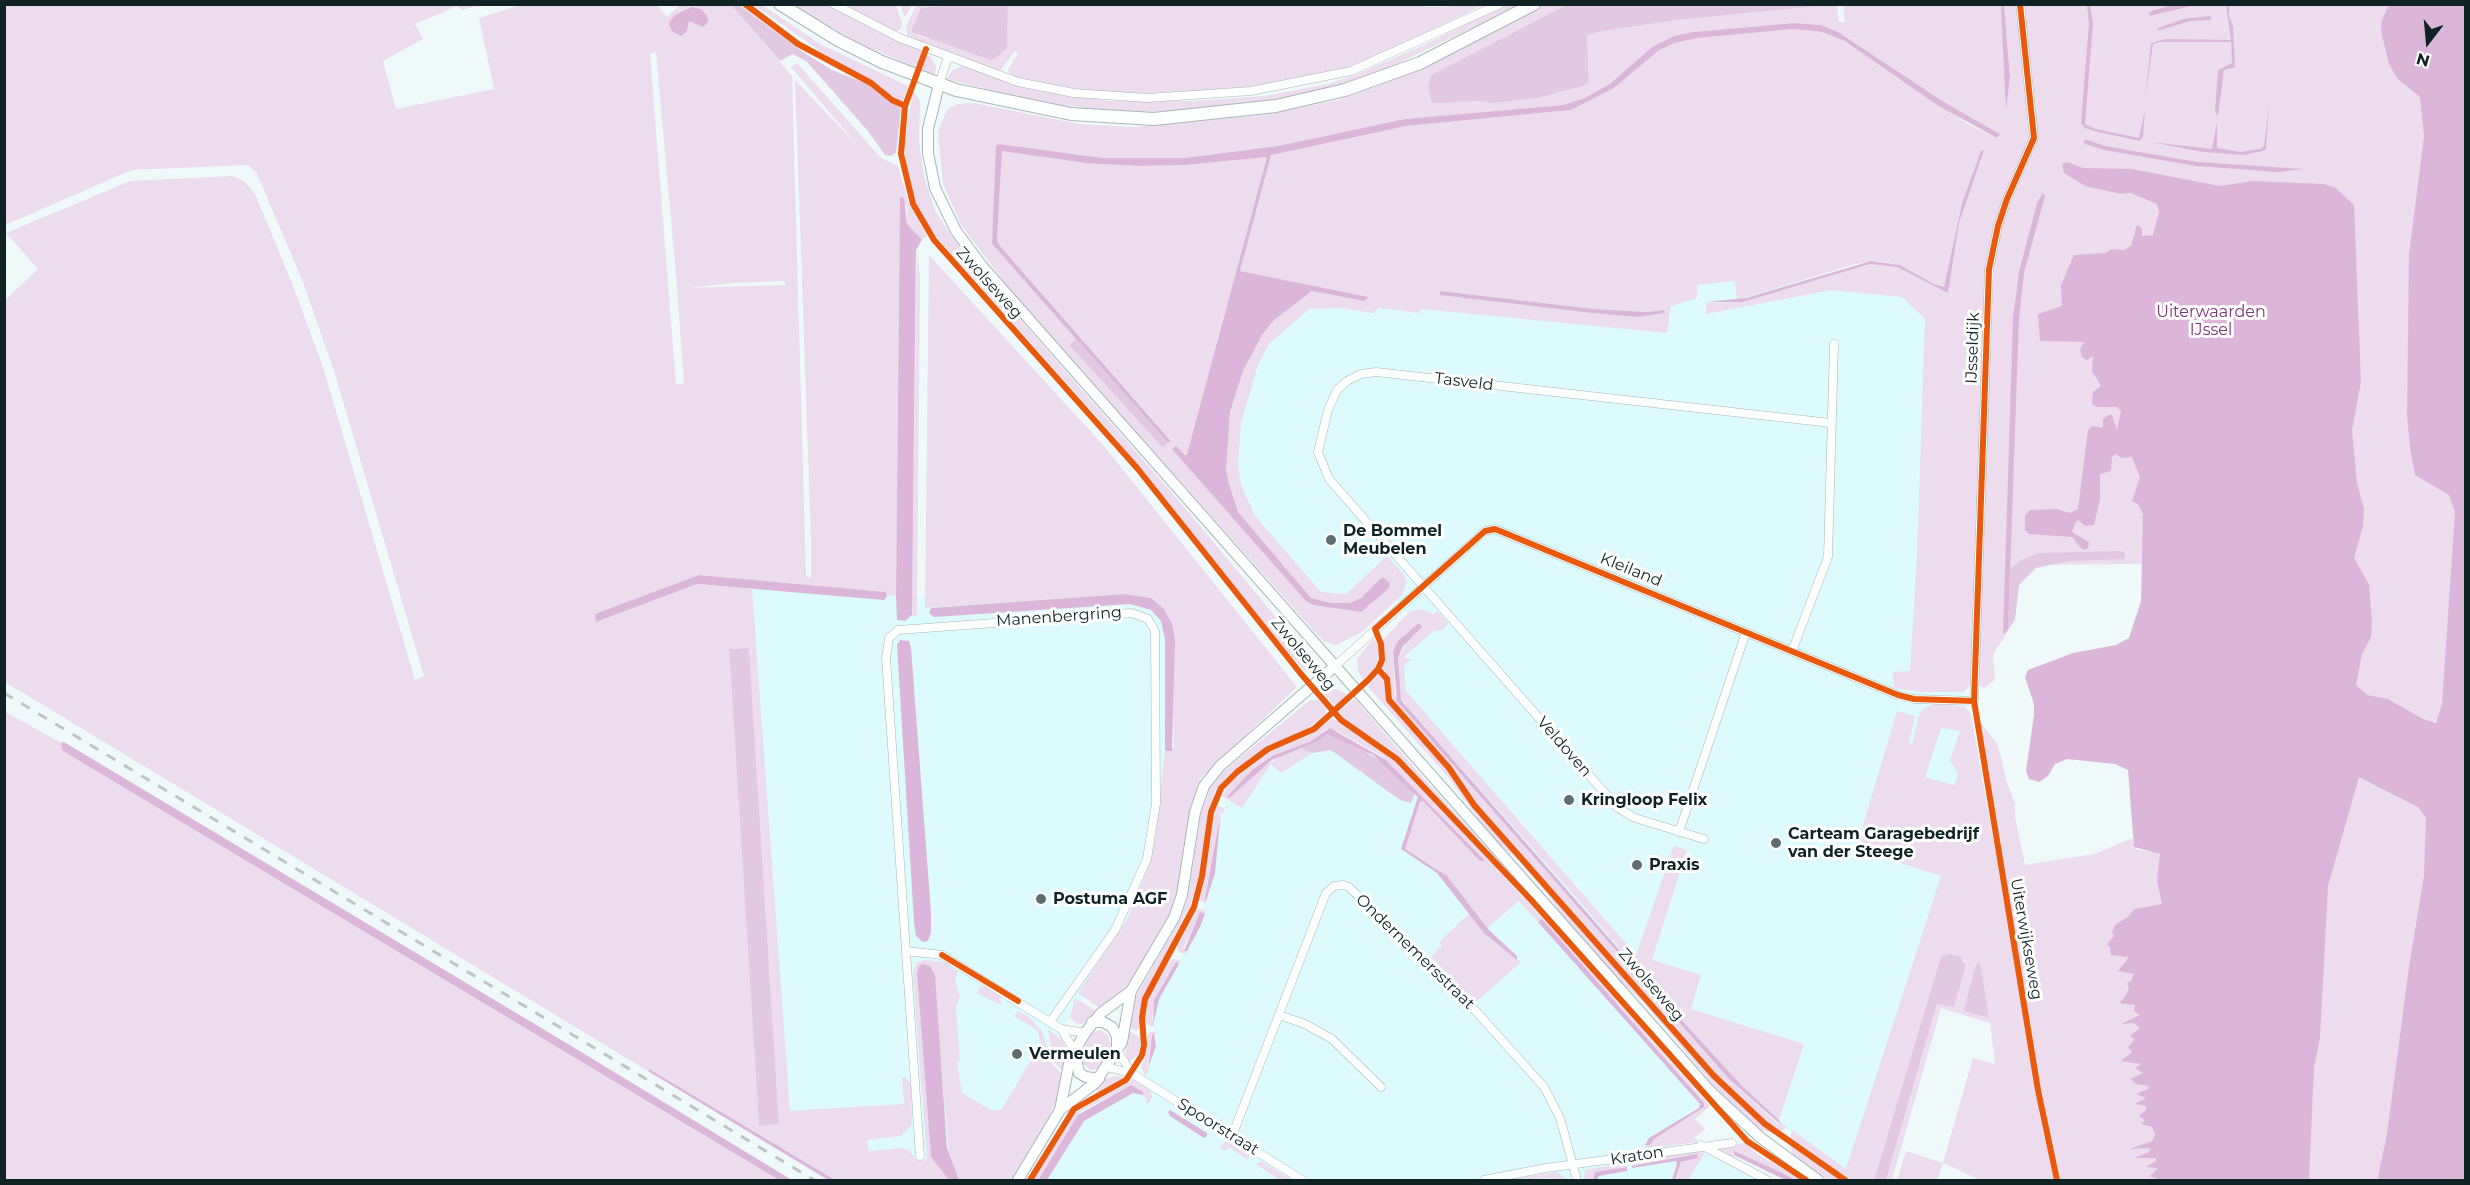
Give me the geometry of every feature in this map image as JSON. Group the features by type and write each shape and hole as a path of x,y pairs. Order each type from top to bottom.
{"main road":[{"path":"780,4 838,40 939,84 1003,102 1071,114 1154,119 1276,106 1345,90 1420,63 1534,4"},
{"name":"Zwolseweg","path":"939,84 928,129 928,153 935,188 965,246 1711,1092 1744,1124 1818,1180"},
{"path":"1060,1110 1066,1072 1074,1050 1092,1022 1131,991 1178,908 1187,877 1196,812 1204,786 1220,766 1335,666"},
{"path":"1018,1180 1060,1110 1099,1079 1117,1051 1126,1029 1131,991"},
{"path":"1092,1022 1107,1023 1114,1029 1117,1036 1117,1051"},
{"path":"1074,1050 1079,1073 1086,1077 1099,1079"}],"street":[{"path":"834,4 870,25 926,49 1018,82 1074,93 1147,99 1219,95 1268,89 1351,71 1500,4"},
{"name":"IJsseldijk","path":"1974,701 1989,268 2004,208 2034,138 2020,4"},
{"path":"939,84 948,57"},
{"path":"1792,651 1828,557 1834,344"},
{"name":"Tasveld","path":"1423,585 1329,479 1319,460 1319,443 1332,399 1341,386 1353,377 1376,372 1831,423"},
{"name":"Kleiland","path":"1335,666 1485,531 1496,529 1898,695 1914,699 1974,701"},
{"name":"Veldoven","path":"1423,585 1618,808 1635,818 1704,839"},
{"name":"Manenbergring","path":"920,1156 885,658 889,638 905,628 1132,613 1143,616 1152,625 1156,638 1156,803 1147,859 1115,930 1050,1022"},
{"path":"1679,832 1746,632"},
{"name":"Ondernemersstraat","path":"1233,1136 1326,893 1334,886 1349,887 1473,1008 1544,1087 1560,1118 1574,1166"},
{"path":"906,951 939,953 948,957 1061,1029 1085,1033"},
{"path":"1280,1015 1311,1027 1332,1039 1381,1087"},
{"path":"1061,1029 1074,1050"},
{"name":"Spoorstraat","path":"1117,1051 1132,1074"},
{"name":"Spoorstraat","path":"1107,1067 1132,1074 1302,1180"},
{"name":"Kraton","path":"1574,1166 1701,1145 1732,1143"},
{"path":"1701,1145 1767,1180"},
{"path":"1484,1180 1574,1166 1577,1180"}],"shaded area":[{"path":"964,4 1008,5 1007,48 995,59 991,60 911,32 921,8"},
{"path":"731,5 739,5 803,52 832,70 870,85 901,109 896,153 891,156 885,155 868,131 807,62 793,54 780,61"},
{"path":"1566,5 1830,5 1677,20 1597,32 1587,36 1589,84 1538,98 1490,103 1478,101 1432,103 1428,87 1431,75"},
{"path":"2001,5 2004,5 2010,77 2006,111"},
{"path":"2087,5 2090,5 2093,23 2085,124 2096,129 2139,138 2145,109 2143,136 2140,141 2094,131 2085,128 2081,123 2089,23"},
{"path":"2171,5 2196,5 2149,16 2149,12"},
{"path":"2226,5 2229,5 2229,16 2233,26 2235,67 2224,70 2218,116 2215,112 2218,70 2232,63 2231,42 2160,42 2153,44 2145,100 2151,43 2166,39 2231,40"},
{"path":"2389,5 2465,5 2465,1180 2380,1180 2378,1177 2387,1134 2409,967 2424,876 2426,818 2418,807 2359,777 2328,886 2320,1038 2314,1067 2309,1180 2160,1180 2150,1176 2158,1168 2146,1167 2156,1161 2156,1158 2134,1158 2149,1152 2150,1148 2130,1149 2152,1141 2155,1135 2152,1127 2141,1124 2145,1120 2139,1116 2146,1110 2146,1106 2135,1104 2146,1098 2136,1094 2148,1089 2149,1086 2136,1084 2130,1079 2143,1073 2135,1068 2141,1064 2121,1061 2132,1052 2128,1047 2135,1039 2130,1036 2140,1028 2134,1023 2121,1024 2140,1015 2134,1011 2135,1005 2119,1003 2125,997 2129,989 2127,983 2131,981 2134,974 2118,971 2129,957 2111,955 2107,944 2114,936 2112,932 2115,925 2129,916 2134,909 2162,904 2157,881 2160,854 2134,847 2128,770 2115,764 2067,759 2055,764 2048,776 2039,782 2029,779 2026,771 2034,715 2034,704 2025,677 2028,670 2073,653 2116,645 2129,638 2141,601 2143,514 2138,504 2132,501 2140,477 2132,457 2122,458 2115,454 2112,457 2111,471 2100,474 2100,499 2094,525 2085,526 2078,520 2075,523 2072,532 2089,542 2088,548 2084,550 2072,537 2029,534 2025,530 2025,515 2030,510 2056,509 2070,513 2078,509 2088,430 2092,426 2103,428 2103,419 2112,415 2117,430 2121,411 2117,407 2097,407 2092,404 2093,392 2101,386 2092,371 2093,356 2087,360 2082,357 2080,350 2084,342 2040,341 2038,314 2062,306 2061,285 2074,255 2105,253 2112,249 2124,250 2131,246 2137,225 2142,228 2142,236 2153,235 2159,212 2157,204 2131,193 2121,194 2085,186 2064,173 2062,164 2067,162 2083,168 2132,169 2220,186 2253,181 2324,184 2336,188 2354,205 2361,382 2352,430 2357,483 2364,509 2363,526 2354,558 2369,584 2372,622 2371,637 2362,654 2356,685 2367,695 2388,699 2423,719 2436,723 2442,704 2455,512 2449,495 2415,475 2410,447 2407,416 2409,255 2424,136 2420,97 2398,79 2389,64 2381,31 2382,20"},
{"path":"692,7 701,9 707,16 708,22 703,27 689,21 687,31 681,36 673,32 669,25 670,21 675,15"},
{"path":"2211,16 2211,20 2190,21 2160,30 2156,29 2183,19"},
{"path":"1794,23 1821,25 1838,32 1944,102 2000,134 1997,138 1937,105 1845,41 1822,32 1794,29 1698,38 1674,43 1658,51 1614,88 1571,110 1406,126 1271,155 1240,271 1368,297 1365,301 1312,291 1274,320 1262,335 1243,371 1230,412 1226,470 1238,512 1311,598 1331,603 1350,603 1361,598 1383,577 1390,583 1389,588 1361,612 1313,605 1306,601 1172,449 1176,446 1185,455 1187,454 1267,157 1186,165 1140,166 1086,163 1002,151 997,240 1000,246 1171,441 1168,443 992,244 996,146 999,144 1103,158 1184,158 1278,146 1405,119 1563,105 1585,98 1611,83 1652,47 1674,36 1693,32"},
{"path":"2269,105 2266,149 2262,151 2244,155 2203,152 2151,142 2212,149 2217,122 2217,148 2240,152 2260,149 2264,146"},
{"path":"2087,140 2105,146 2197,162 2304,169 2278,172 2196,166 2104,150 2085,144 2083,141"},
{"path":"1984,150 1959,223 1948,293 1897,267 1870,264 1743,302 1706,302 1746,298 1871,261 1900,265 1944,287 1962,203 1981,151"},
{"path":"2043,193 2045,196 2024,273 2019,319 2008,630 2005,634 2003,633 2013,318 2019,272 2037,203"},
{"path":"900,197 904,198 907,224 922,240 916,250 912,615 905,621 897,620 896,595"},
{"path":"1699,277 1909,282 1947,310 1966,735 1962,821 1852,1176 1815,1154 1744,1091 1399,700 1396,650 1418,626 1384,586 1357,610 1310,602 1194,463 1247,283"},
{"path":"1440,291 1594,309 1647,312 1664,310 1665,313 1637,317 1592,313 1440,295"},
{"path":"1076,339 1168,443 1163,448 1069,345"},
{"path":"2120,551 2125,553 2125,559 2069,561 2036,568 2019,585 2015,620 2008,630 2010,569 2021,560 2039,553"},
{"path":"699,575 886,592 887,596 884,600 697,584 596,622 595,614"},
{"path":"750,585 879,596 1136,600 1167,621 1171,792 1157,872 1093,986 1044,1052 1004,1180 843,1180 788,1148"},
{"path":"1124,594 1151,598 1164,609 1172,624 1175,640 1172,751 1165,751 1165,639 1161,621 1151,610 1130,604 934,617 929,613 931,608"},
{"path":"1419,623 1422,627 1403,646 1398,658 1401,700 1657,993 1742,1086 1779,1120 1781,1125 1729,1079 1397,701 1393,651 1398,641"},
{"path":"900,640 909,641 911,648 931,912 931,933 928,941 923,942 916,936 914,922 897,645"},
{"path":"749,648 779,1124 759,1126 729,649"},
{"path":"1330,728 1386,760 1486,862 1479,860 1423,801 1420,802 1405,849 1447,876 1489,930 1517,956 1517,960 1484,933 1437,873 1401,849 1418,797 1373,755 1327,734 1318,741 1272,760 1229,798 1227,797 1252,770 1272,756 1311,741"},
{"path":"1327,734 1347,741 1381,761 1415,793 1411,803 1400,800 1331,750 1312,753 1301,748"},
{"path":"64,742 792,1180 779,1180 63,751 61,743"},
{"path":"1315,742 1383,759 1574,958 1702,1103 1675,1138 1678,1154 1708,1155 1758,1180 1043,1180 1079,1119 1132,1091 1149,1064 1155,1034 1153,1013 1158,996 1182,956 1203,912 1224,809 1230,792 1251,772"},
{"path":"1221,811 1215,873 1206,901 1205,899"},
{"path":"1200,912 1205,914 1200,927 1187,951 1184,951"},
{"path":"1542,919 1704,1103 1704,1107 1654,1139 1650,1145 1645,1145 1649,1138 1699,1108 1700,1104 1538,922"},
{"path":"1949,954 1960,956 1966,965 1954,1007 1937,1004 1886,1180 1874,1180 1941,956"},
{"path":"1176,962 1179,964 1159,999 1153,1025 1154,1000"},
{"path":"1980,962 1989,1018 1964,1011 1976,964"},
{"path":"923,964 930,966 935,975 947,1148 959,1180 949,1180 931,1157 917,973 919,966"},
{"path":"1154,1034 1156,1046 1148,1068 1152,1035"},
{"path":"649,1069 835,1180 828,1180 648,1071"},
{"path":"1131,1085 1143,1092 1143,1095 1133,1093 1084,1121 1047,1180 1038,1180 1078,1115"},
{"path":"1170,1110 1207,1133 1207,1136 1204,1138 1170,1116 1168,1112"},
{"path":"1734,1151 1795,1180 1785,1180 1734,1155"},
{"path":"1697,1154 1698,1158 1681,1162 1675,1180 1672,1180 1676,1161 1632,1168 1632,1166"},
{"path":"1627,1167 1627,1171 1599,1176 1597,1180 1593,1180 1595,1172"}],"green space":[{"path":"1426,4 1426,7 1483,5 1343,70 1253,88 1213,93 1145,94 1083,90 1011,77 1008,70 1018,53 1015,51 1000,71 908,39 906,27 916,6 912,5 964,5 921,8 918,35 924,38 1007,48 1008,5"},
{"path":"1544,4 1566,5 1431,75 1432,102 1490,103 1589,84 1587,36 1597,32 1677,20 1830,5 1837,5 1839,22 1845,22 1843,5 2001,4 2007,91 2005,111 2010,77 2004,5 2018,5 2032,135 1988,257 1972,683 1964,692 1922,692 1894,688 1893,672 1910,671 1917,556 1925,319 1902,297 1831,290 1706,314 1706,303 1743,302 1870,264 1897,267 1948,292 1959,223 1982,150 1962,203 1944,287 1900,265 1879,261 1855,264 1737,300 1735,281 1697,285 1697,298 1671,306 1667,333 1421,309 1420,313 1379,308 1373,313 1340,308 1309,309 1269,344 1258,365 1241,423 1238,465 1241,485 1255,516 1321,592 1346,594 1387,556 1403,574 1407,582 1402,595 1362,632 1336,645 1323,641 1013,294 961,225 943,184 938,131 947,110 957,104 974,103 1079,124 1134,127 1262,115 1338,100 1375,87 1466,46","holes":["1794,23 1821,25 1838,32 1944,102 2000,134 1997,138 1968,124 1845,41 1822,32 1794,29 1698,38 1674,43 1658,51 1614,88 1571,110 1406,126 1271,154 1240,271 1368,298 1312,291 1274,320 1262,335 1243,371 1230,412 1226,470 1238,512 1311,598 1331,603 1350,603 1361,598 1379,580 1361,612 1313,605 1172,449 1187,454 1267,157 1186,165 1140,166 1056,159 1002,150 997,240 1000,246 1171,440 1163,448 1069,345 1076,339 992,244 999,144 1103,158 1184,158 1278,146 1405,119 1563,105 1585,98 1611,83 1652,47 1693,32","1440,291 1594,309 1647,312 1664,310 1665,313 1637,317 1592,313 1440,295"]},
{"path":"5,5 479,5 462,10 457,6 415,24 423,39 383,61 396,109 494,89 479,18 521,5 657,5 667,17 680,5 731,5 792,76 806,576 809,578 811,576 811,539 795,80 859,147 791,67 797,63 881,158 898,166 909,204 927,236 922,240 907,224 907,208 900,197 896,595 887,596 885,592 699,575 595,615 597,622 697,584 752,589 790,1111 904,1104 902,1077 905,1077 911,1084 912,1125 901,1136 867,1140 869,1151 903,1148 910,1151 916,1160 927,1159 913,973 916,963 924,960 945,962 958,972 955,980 960,997 956,1008 960,1061 957,1062 962,1093 992,1111 1002,1109 1041,1043 1037,1030 1014,1016 1018,1011 1029,1017 1042,1032 1052,1064 1062,1074 1057,1100 1047,1122 1012,1180 959,1180 949,1154 933,969 917,973 931,1157 949,1180 835,1180 649,1069 648,1071 5,682 4,301 38,269 6,233 130,181 232,176 244,181 255,194 292,283 323,367 415,680 424,676 335,374 303,282 257,174 248,165 132,170 5,225","holes":["656,52 677,288 684,384 676,384 650,54","785,281 785,285 688,288 732,283","749,648 779,1124 759,1125 729,649"]},
{"path":"754,5 762,5 822,45 908,86 903,101 897,100 873,81 840,65"},
{"path":"792,5 827,5 884,35 920,50 922,55 916,68 855,41"},
{"path":"846,5 896,5 902,23 901,29 895,32"},
{"path":"900,5 912,5 905,17"},
{"path":"1503,5 1520,5 1365,79 1288,100 1169,112 1113,111 1042,103 946,79 953,70 962,66 1040,91 1109,101 1191,101 1265,96 1328,84 1357,74 1424,45"},
{"name":"Uiterwaarden IJssel","path":"2023,5 2449,5 2464,508 2442,704 2439,719 2432,722 2416,1180 2058,1180 1978,719 1997,744 2001,756 2006,780 2015,803 2015,817 2025,865 2094,854 2133,838 2134,847 2138,850 2154,852 2162,856 2144,530 2143,562 2140,564 2016,565 2010,569 2010,565 2005,636 1993,654 1995,680 1984,688 1976,683 1994,268 2003,217 2037,140"},
{"path":"929,55 936,66 935,75 921,70 926,56"},
{"path":"913,91 920,101 919,141 924,176 934,208 946,228 988,283 1180,502 1305,652 1309,660 1307,673 1285,649 1112,434 932,232 916,204 907,171 904,146"},
{"path":"917,246 920,279 917,616 912,615"},
{"path":"929,255 1104,446 1297,687 1201,778 1191,805 1180,883 1172,910 1137,973 1116,998 1101,1009 1078,993 1128,918 1146,873 1155,840 1165,751 1174,747 1172,624 1164,609 1151,598 1124,594 925,608"},
{"path":"1423,609 1433,614 1437,611 1448,623 1443,630 1433,631 1406,655 1405,658 1411,659 1404,666 1405,690 1636,955 1674,846 1687,850 1652,960 1701,975 1691,1009 1804,1044 1779,1120 1742,1086 1657,993 1581,903 1408,708 1400,695 1398,658 1407,642 1393,651 1395,695 1729,1079 1779,1125 1782,1123 1786,1127 1782,1131 1779,1132 1756,1114 1712,1071 1475,803 1453,771 1393,702 1388,676 1382,667 1384,639 1410,611"},
{"path":"1374,638 1378,646 1378,660 1373,670 1363,679 1358,671 1357,659"},
{"path":"1378,673 1385,680 1386,698 1445,766 1480,813 1714,1078 1750,1114 1774,1133 1759,1130 1723,1096 1644,1003 1615,976 1569,925 1549,896 1520,862 1489,834 1448,777 1368,687"},
{"path":"1333,688 1347,694 1336,706 1322,693"},
{"path":"1355,699 1530,895 1512,879 1394,752 1345,721 1339,711"},
{"path":"1310,700 1319,700 1323,704 1326,709 1324,715 1305,731 1270,744 1229,774 1215,791 1208,811 1199,875 1190,906 1143,998 1140,1028 1136,1031 1130,1027 1136,996 1180,920 1188,897 1201,813 1210,789 1224,771"},
{"path":"1935,703 1965,707 1971,714 2054,1180 1980,1180 1943,1163 1973,1058 1995,1064 1990,1023 1941,1008 1892,1180 1886,1180 1937,1004 1954,1006 1966,965 1964,960 1949,954 1941,956 1874,1180 1850,1180 1790,1140 1792,1130 1846,1169 1941,876 1856,849 1897,711 1915,716 1909,743 1912,744 1919,715 1923,709","holes":["1941,728 1960,731 1950,760 1958,774 1957,780 1953,785 1925,777"]},
{"path":"4,711 61,743 64,751 779,1180 5,1180"},
{"path":"1332,718 1396,760 1559,936 1710,1106 1695,1119 1705,1129 1695,1137 1698,1142 1645,1149 1645,1145 1650,1145 1654,1139 1704,1107 1704,1103 1542,919 1538,922 1519,901 1487,928 1447,876 1405,849 1419,805 1423,801 1474,855 1486,862 1382,756 1337,731 1327,729 1311,741 1272,756 1252,770 1229,798 1254,773 1282,755 1301,748 1312,753 1281,773 1271,764 1242,808 1222,796 1230,782 1270,752 1309,735"},
{"path":"1216,805 1225,809 1223,813 1220,812 1206,904 1199,900"},
{"path":"1196,910 1206,910 1205,914 1200,913 1183,949 1187,951 1185,954 1179,952 1177,947"},
{"path":"1469,914 1489,938 1521,962 1476,1002 1431,957 1442,945 1439,942"},
{"path":"1174,959 1181,961 1179,964 1176,962 1156,996 1152,1018 1155,1026 1150,1026 1145,1022 1148,999 1169,962"},
{"path":"980,987 985,987 1001,997 1001,1005 977,993"},
{"path":"1075,998 1098,1012 1083,1024 1077,1024 1070,1018"},
{"path":"1048,1029 1062,1040 1066,1047 1062,1070 1054,1062"},
{"path":"1100,1030 1108,1035 1111,1045 1104,1063 1098,1069 1090,1070 1082,1063 1081,1056 1090,1034"},
{"path":"1129,1031 1141,1038 1141,1041 1138,1055 1129,1062 1125,1052"},
{"path":"1150,1032 1156,1032 1156,1034 1152,1035 1147,1067 1149,1068 1146,1076 1141,1067 1146,1053 1147,1036"},
{"path":"1116,1076 1126,1078 1099,1092 1094,1089 1103,1079"},
{"path":"1133,1080 1151,1091 1152,1097 1148,1104 1147,1099 1131,1085 1080,1112 1038,1180 1033,1180 1074,1113"},
{"path":"1225,1142 1231,1142 1249,1153 1248,1160 1229,1147 1226,1151 1220,1147"},
{"path":"1746,1143 1757,1154 1802,1180 1795,1180 1733,1154 1735,1156 1730,1158 1712,1147"},
{"path":"1790,1145 1842,1180 1828,1180 1793,1155"},
{"path":"1696,1151 1705,1153 1688,1180 1675,1180 1681,1162 1698,1158 1697,1154 1632,1166 1632,1161"},
{"path":"1906,1151 1943,1163 1937,1180 1897,1180"},
{"path":"1259,1162 1292,1180 1280,1180 1257,1165"},
{"path":"1623,1163 1627,1167 1595,1172 1593,1180 1584,1180 1585,1170"},
{"path":"1556,1172 1569,1180 1553,1178 1508,1180"}],"railway":[{"path":"4,693 814,1180"}],"cycle path":[{"path":"745,4 798,44 871,83 892,100 905,106"},
{"name":"Uiterwijkseweg","path":"2020,4 2034,138 2007,199 1998,226 1989,269 1974,701 2038,1090 2057,1180"},
{"path":"926,49 905,106 901,154 913,204 934,240 1137,468 1301,674 1341,720 1397,759 1532,901 1747,1141 1806,1180"},
{"path":"1030,1180 1074,1109 1126,1080 1142,1055 1144,1045 1142,1018 1145,999 1194,907 1202,876 1211,812 1221,788 1237,772 1268,749 1314,729 1368,680 1378,669 1382,660 1381,644 1375,629 1485,531 1495,529 1898,695 1914,699 1974,701"},
{"path":"1378,669 1387,679 1389,700 1449,768 1474,805 1714,1076 1765,1124 1845,1180"},
{"path":"942,955 1018,1001"}],"place":[{"name":"De Bommel Meubelen","path":"1331,540"},
{"name":"Kringloop Felix","path":"1569,800"},
{"name":"Carteam Garagebedrijf van der Steege","path":"1776,843"},
{"name":"Praxis","path":"1637,865"},
{"name":"Postuma AGF","path":"1041,899"},
{"name":"Vermeulen","path":"1017,1054"}]}
